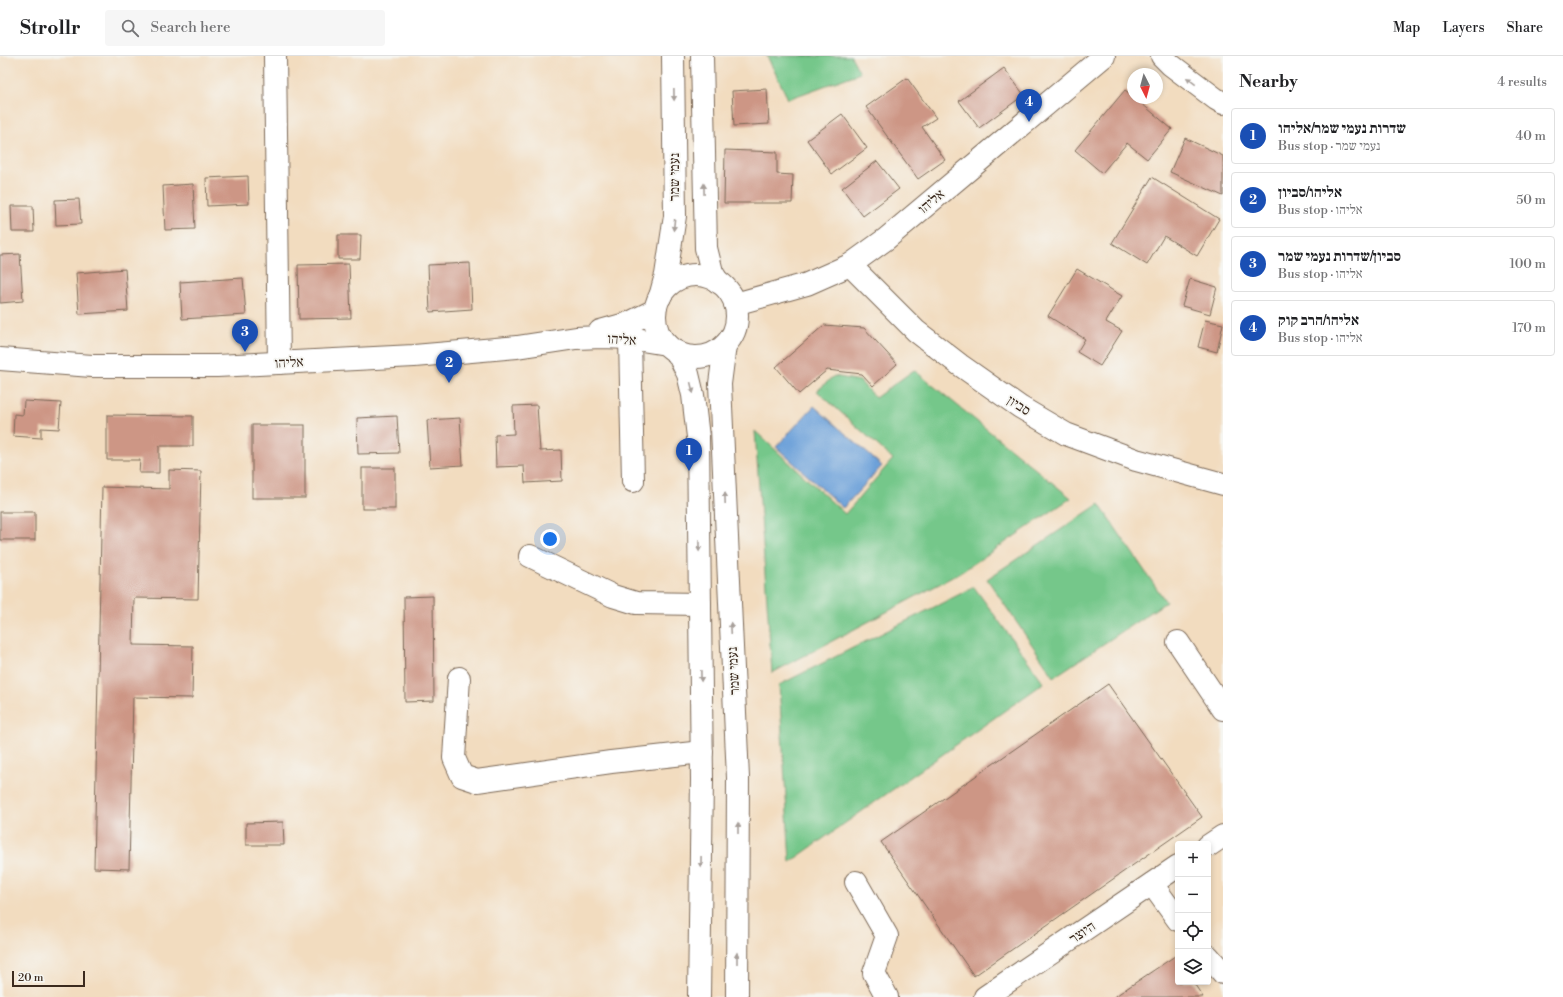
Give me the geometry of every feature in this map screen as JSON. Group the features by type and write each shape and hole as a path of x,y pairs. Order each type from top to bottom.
{"street":[{"path":"275,56 279,363"},
{"name":"נעמי שמר","path":"658,303 666,275 674,216 673,56"},
{"path":"672,348 689,356 702,357 725,345 732,336 736,326 737,315 735,304 728,292 718,282 712,272 706,248 702,56"},
{"name":"אליהו","path":"735,304 807,284 850,265 886,238 1104,56"},
{"path":"1170,59 1216,99 1223,103"},
{"name":"סביון","path":"850,265 916,330 960,365 1033,415 1066,434 1136,460 1223,484"},
{"path":"699,997 702,752 698,437 693,395 688,374 672,348 659,334 655,322 658,303 667,288 676,281 686,277 697,276 708,277 718,282"},
{"name":"אליהו","path":"576,338 629,323 658,303"},
{"name":"אליהו","path":"0,359 92,366 217,366 430,355 517,347 576,338 602,337 630,338 672,348"},
{"path":"630,338 633,481"},
{"name":"נעמי שמר","path":"725,345 720,384 738,778 737,997"},
{"path":"530,556 613,596 636,603 700,604"},
{"path":"1178,642 1223,709"},
{"path":"459,678 454,758 462,776 477,781 611,762 702,752"},
{"path":"1211,844 1223,836"},
{"name":"היוצר","path":"985,997 1175,868"},
{"path":"856,882 887,936 874,973 886,997"},
{"path":"1152,884 1175,916"},
{"path":"1211,959 1223,972"}],"green space":[{"path":"767,56 851,56 860,73 788,99"},
{"path":"914,370 1071,498 960,573 772,673 755,431 845,514 893,459 817,391 834,376 860,381 875,398"},
{"path":"1099,504 1166,602 1054,677 987,579"},
{"path":"974,587 1044,683 790,862 779,685"}],"water":[{"path":"814,406 882,466 843,508 776,447"}],"building":[{"path":"1004,68 1024,95 979,128 959,101"},
{"path":"907,78 936,118 922,127 945,160 918,179 866,107"},
{"path":"767,89 769,124 734,126 732,91"},
{"path":"1125,90 1127,92 1127,104 1142,104 1172,129 1147,159 1127,143 1102,173 1075,150"},
{"path":"842,114 867,148 832,174 807,140"},
{"path":"1185,138 1223,156 1223,196 1170,172"},
{"path":"725,150 777,152 777,174 793,175 792,203 724,203"},
{"path":"877,161 899,189 863,216 842,188"},
{"path":"248,176 249,204 207,206 206,178"},
{"path":"1152,177 1219,219 1197,256 1164,236 1147,265 1112,243"},
{"path":"193,184 195,229 165,230 163,186"},
{"path":"79,199 81,224 56,225 55,200"},
{"path":"11,206 33,206 34,232 12,232"},
{"path":"338,235 361,235 360,259 338,259"},
{"path":"20,254 23,301 0,303 0,255"},
{"path":"470,263 472,309 430,312 428,265"},
{"path":"349,264 351,318 299,319 298,265"},
{"path":"125,269 128,311 79,314 76,273"},
{"path":"1077,269 1122,296 1106,322 1122,331 1100,366 1077,352 1085,339 1048,316"},
{"path":"243,278 246,315 182,319 180,282"},
{"path":"1190,279 1217,287 1210,314 1182,306"},
{"path":"1205,320 1223,324 1217,352 1198,347"},
{"path":"824,325 864,328 897,364 873,386 862,374 827,370 799,394 776,367"},
{"path":"24,401 61,403 59,429 41,428 41,438 13,436 14,414 23,415"},
{"path":"537,405 540,451 561,450 562,481 525,483 524,466 496,467 495,435 514,434 513,406"},
{"path":"107,415 193,416 193,446 159,446 159,473 139,473 140,460 107,460"},
{"path":"397,416 399,453 358,454 357,418"},
{"path":"460,418 463,465 430,467 427,420"},
{"path":"252,425 305,425 305,498 252,498"},
{"path":"362,468 395,468 395,509 362,509"},
{"path":"169,470 201,471 198,599 134,598 133,645 193,646 192,698 133,697 129,869 94,868 102,487 169,489"},
{"path":"0,512 35,512 35,540 0,540"},
{"path":"433,596 434,701 405,702 404,597"},
{"path":"1108,684 1202,817 974,976 881,842"},
{"path":"283,822 284,845 246,845 246,823"},
{"path":"1175,956 1175,985 1195,985 1203,997 1114,997"}],"place":[{"name":"אליהו/הרב קוק","path":"1029,122"},
{"name":"סביון/שדרות נעמי שמר","path":"245,352"},
{"name":"אליהו/סביון","path":"449,383"},
{"name":"שדרות נעמי שמר/אליהו","path":"689,471"}]}
